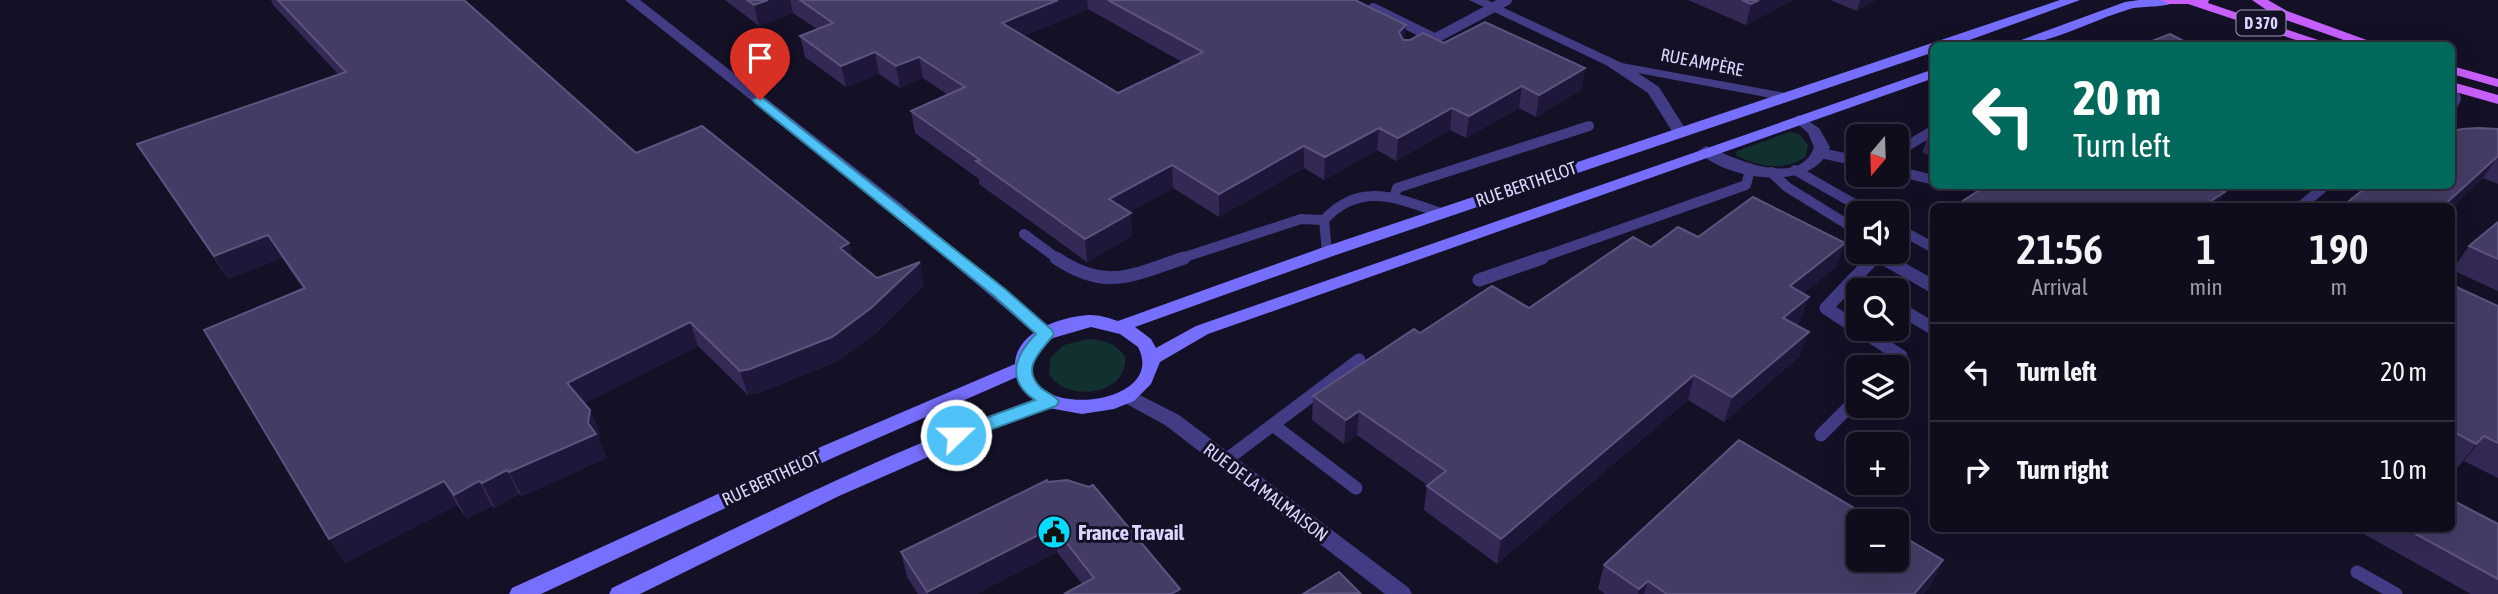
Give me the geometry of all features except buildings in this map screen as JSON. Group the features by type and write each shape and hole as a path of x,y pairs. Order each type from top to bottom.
{"main road":[{"name":"RUE BERTHELOT","path":"1948,42 2073,0"},
{"path":"2024,42 2130,5 2169,0 2213,0"},
{"name":"D 370","path":"2259,0 2282,14 2364,42"},
{"name":"D 370","path":"2193,2 2317,42"},
{"name":"RUE BERTHELOT","path":"1121,326 1327,252 1930,48"},
{"path":"2455,71 2498,83"},
{"name":"RUE BERTHELOT","path":"1151,359 1202,330 1930,74"},
{"path":"2455,87 2498,100"},
{"path":"1091,321 1121,326 1142,340 1151,359 1143,382 1128,396 1102,405 1084,407 1050,401 1037,394 1028,384 1024,367 1028,352 1046,334 1074,323 1091,321"},
{"name":"RUE BERTHELOT","path":"520,594 830,451 1024,367"},
{"path":"621,594 835,490 977,425 1050,401"}],"street":[{"path":"632,0 844,167 1046,334"},
{"name":"RUE AMPÈRE","path":"1476,0 1611,62 1654,90 1680,133"},
{"name":"RUE AMPÈRE","path":"1611,62 1686,80 1786,97"},
{"path":"1706,151 1750,170 1771,172 1808,167 1821,153 1822,147 1814,131 1799,119"},
{"name":"RUE DE LA MALMAISON","path":"1128,396 1172,420 1401,594"}],"lane":[{"path":"1415,49 1507,0"},
{"path":"1373,8 1436,38"},
{"path":"1394,197 1396,188 1589,126"},
{"path":"1909,145 1930,132"},
{"path":"1821,153 1846,159"},
{"path":"1479,280 1746,185 1750,170"},
{"path":"1795,170 1849,201"},
{"path":"1771,172 1787,187 1846,224"},
{"path":"1909,174 1930,179"},
{"path":"2305,203 2321,189"},
{"path":"1327,252 1324,220 1335,204 1358,195 1394,197 1441,213"},
{"path":"1024,234 1075,271 1093,278 1120,279 1301,219 1324,220"},
{"path":"1909,234 1930,246"},
{"path":"1855,278 1867,264"},
{"path":"1895,264 1930,285"},
{"path":"1846,287 1826,308 1846,321"},
{"path":"1909,314 1930,327"},
{"path":"1878,341 1899,355"},
{"path":"1226,460 1359,360"},
{"path":"1821,435 1846,410"},
{"path":"1273,425 1356,488"},
{"path":"2357,572 2396,594"}],"green space":[{"path":"1790,132 1799,134 1808,145 1806,156 1798,161 1771,166 1736,155 1737,151"},
{"path":"1088,339 1109,343 1118,348 1125,357 1123,370 1117,380 1107,387 1081,392 1068,389 1057,383 1049,374 1050,358 1064,345"}],"place":[{"name":"France Travail","path":"1054,532"}],"route":[{"path":"760,100 1046,334 1035,342 1028,352 1024,367 1028,384 1037,394 1050,401 977,425 956,435"}]}
